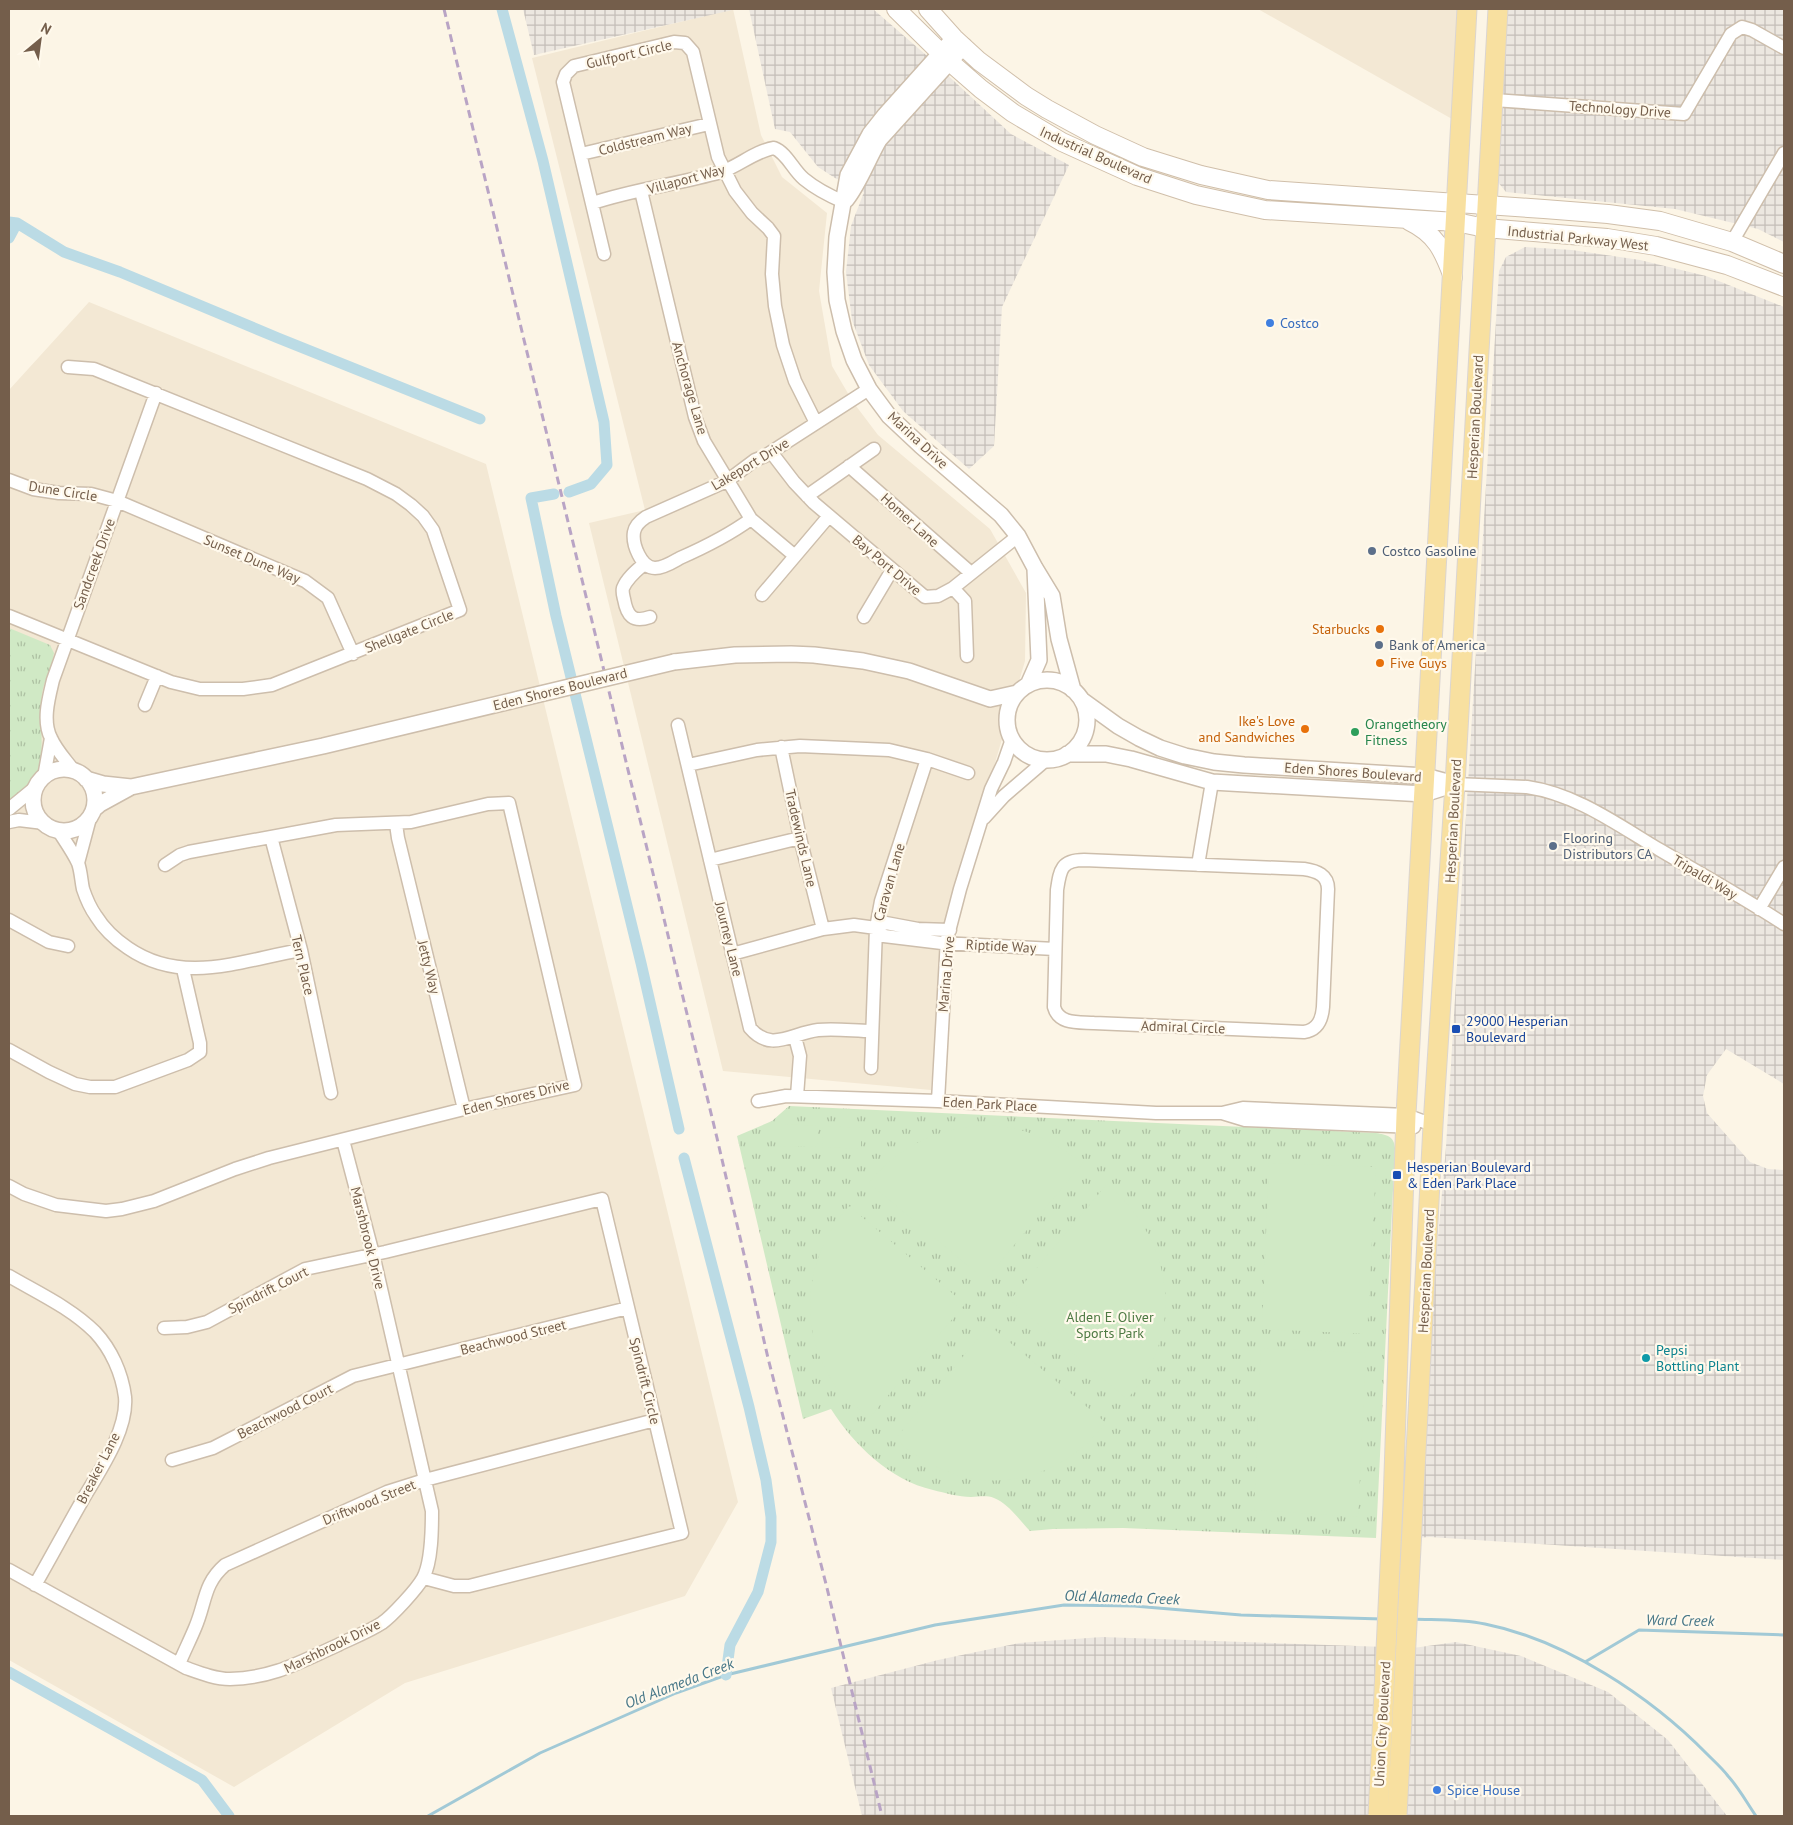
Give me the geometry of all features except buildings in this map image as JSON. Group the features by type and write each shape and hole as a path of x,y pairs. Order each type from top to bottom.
{"main road":[{"name":"Industrial Boulevard","path":"896,9 945,58 981,90 1037,129 1137,176 1196,195 1265,210 1456,222 1486,228"},
{"name":"Industrial Boulevard","path":"928,9 959,42 994,72 1047,109 1103,139 1143,157 1201,175 1268,190 1487,204"},
{"name":"Hesperian Boulevard","path":"1386,1633 1406,1121 1467,9"},
{"name":"Hesperian Boulevard","path":"1407,1634 1433,1125 1455,784 1498,9"},
{"name":"Industrial Parkway West","path":"1487,204 1608,214 1660,221 1732,242 1784,264"},
{"path":"1404,218 1420,226 1434,238 1445,255 1452,277"},
{"name":"Industrial Parkway West","path":"1486,228 1607,238 1656,246 1727,264 1784,286"},
{"path":"1402,1258 1407,1280 1419,1290 1426,1290"},
{"name":"Union City Boulevard","path":"1378,1816 1386,1633"},
{"name":"Union City Boulevard","path":"1397,1816 1407,1634"}],"street":[{"name":"Technology Drive","path":"1494,100 1684,114 1732,34 1742,26 1784,48"},
{"name":"Gulfport Circle","path":"604,254 563,82 566,74 574,66 674,42 685,43 693,52 709,124 724,171 735,191 752,213 774,236 772,274 774,298 783,345 795,380 816,422"},
{"name":"Marina Drive","path":"959,42 879,140 869,157 861,178 844,202 837,237 835,272 837,300 846,338 854,360 869,389 889,416 1001,515 1018,536 1052,596 1059,639 1078,695"},
{"name":"Coldstream Way","path":"581,154 709,124"},
{"name":"Villaport Way","path":"593,203 619,194 696,179 724,171 771,148 782,153 803,178 819,190 844,202"},
{"path":"1732,242 1784,153"},
{"name":"Anchorage Lane","path":"641,191 695,417 704,441 751,520 795,556"},
{"path":"68,367 94,369 156,393"},
{"name":"Lakeport Drive","path":"644,564 639,556 634,536 634,531 640,521 727,480 755,460 771,452 869,389"},
{"name":"Sandcreek Drive","path":"80,775 51,738 48,729 47,712 50,692 156,393"},
{"name":"Shellgate Circle","path":"67,641 157,676 200,689 243,689 272,685 460,610 433,530 422,516 396,494 367,479 156,393"},
{"path":"807,496 874,449"},
{"name":"Bay Port Drive","path":"771,452 807,496 925,597 938,596 953,588 1018,536"},
{"name":"Homer Lane","path":"849,466 971,574"},
{"name":"Dune Circle","path":"9,480 33,489 59,493 91,494 117,501"},
{"name":"Sunset Dune Way","path":"117,501 305,581 328,598 353,654"},
{"path":"762,595 830,516"},
{"path":"650,617 638,619 630,615 626,610 623,592 625,584 644,564 655,568 674,562 729,535 751,520"},
{"name":"Marina Drive","path":"1022,689 1039,660 1035,568"},
{"path":"864,617 892,570"},
{"path":"953,588 965,601 967,656"},
{"path":"9,616 67,641"},
{"name":"Eden Shores Boulevard","path":"92,813 106,800 131,787 323,746 674,662 735,655 814,655 863,661 909,671 990,699"},
{"path":"145,705 157,676"},
{"path":"1051,680 1063,683 1078,695 1086,714 1086,727 1077,746 1066,754 1054,759 1027,754 1021,750 990,699 1022,689 1039,681 1051,680"},
{"path":"1010,732 1008,712 1022,689"},
{"name":"Eden Shores Boulevard","path":"1078,695 1118,726 1160,748 1185,756 1214,762 1424,785"},
{"name":"Journey Lane","path":"678,726 750,1028 756,1036 766,1041 795,1037 803,1033 819,1030 872,1031"},
{"name":"Marina Drive","path":"938,1101 947,943 960,889 991,789 1004,762 1010,732"},
{"name":"Sandcreek Drive","path":"40,782 51,738"},
{"path":"688,766 757,750 800,746 889,750 968,773"},
{"name":"Tradewinds Lane","path":"781,747 822,929"},
{"name":"Eden Shores Boulevard","path":"1066,754 1088,753 1114,756 1212,782 1455,784"},
{"name":"Marina Drive","path":"981,822 1004,796 1047,759"},
{"name":"Caravan Lane","path":"871,1068 876,928 881,901 927,760"},
{"path":"1198,865 1214,762"},
{"path":"9,809 53,772 63,769 80,775 94,793 92,813 78,862"},
{"name":"Eden Shores Boulevard","path":"80,775 103,784 131,787"},
{"path":"40,782 34,795 34,805 37,815 50,828 58,830 76,829 92,813"},
{"name":"Tripaldi Way","path":"1455,784 1518,786 1538,789 1570,799 1603,816 1784,924"},
{"name":"Eden Shores Drive","path":"9,1186 24,1194 56,1205 106,1212 138,1206 261,1161 464,1109 575,1085 509,803 488,804 418,821 396,824 336,825 189,852 180,855 165,865"},
{"path":"9,822 19,820 44,823"},
{"name":"Jetty Way","path":"396,824 400,848 464,1109"},
{"path":"58,830 78,862 84,891 96,916 120,943 136,953 162,964 183,969 207,968 301,950"},
{"name":"Tern Place","path":"271,837 301,950 331,1093"},
{"path":"710,860 800,838"},
{"name":"Admiral Circle","path":"1084,860 1304,869 1317,872 1325,879 1328,889 1324,1007 1321,1020 1314,1028 1304,1032 1103,1024 1063,1020 1056,1014 1054,1007 1055,949 1059,875 1062,868 1070,862 1084,860"},
{"path":"1759,909 1784,867"},
{"path":"9,920 49,942 68,946"},
{"path":"732,954 822,929 854,926 876,928 886,923 918,929 950,930"},
{"name":"Riptide Way","path":"876,928 884,936 947,943 1055,949"},
{"path":"9,1050 62,1078 90,1087 115,1087 188,1060 200,1052 200,1043 183,969"},
{"path":"795,1037 800,1056 797,1096"},
{"name":"Eden Park Place","path":"758,1101 772,1097 797,1096 938,1101 1156,1113 1222,1112 1243,1108 1406,1121 1433,1125"},
{"name":"Marshbrook Drive","path":"9,1570 179,1664 206,1675 227,1679 248,1678 281,1672 383,1622 424,1578 432,1537 432,1511 373,1254 343,1140"},
{"name":"Spindrift Circle","path":"373,1254 602,1199 682,1532 469,1586 454,1586 424,1578"},
{"name":"Spindrift Court","path":"164,1328 187,1327 207,1322 304,1269 373,1254"},
{"name":"Breaker Lane","path":"9,1276 78,1316 96,1333 111,1352 125,1398 122,1421 110,1451 35,1585"},
{"name":"Beachwood Street","path":"399,1366 628,1308"},
{"name":"Beachwood Court","path":"172,1460 213,1448 353,1376 399,1366"},
{"name":"Driftwood Street","path":"179,1664 196,1627 207,1588 217,1572 225,1565 387,1492 425,1480 655,1420"}],"shaded area":[{"path":"523,9 737,9 534,55"},
{"path":"733,9 761,135 782,177 827,213 819,291 832,366 853,402 878,435 990,529 1026,593 1025,661 942,943 931,1090 723,1071 589,523 645,510 532,58"},
{"path":"749,9 873,9 1011,134 1069,165 1002,307 994,446 969,469 903,411 869,365 852,320 846,272 851,226 864,192 835,178 818,167 790,132 775,129"},
{"path":"1258,9 1458,9 1452,119"},
{"path":"1507,9 1784,9 1784,242 1758,229 1675,209 1506,192 1497,181"},
{"path":"1525,247 1572,250 1640,260 1706,276 1784,307 1784,1084 1726,1049 1707,1075 1703,1096 1707,1113 1750,1162 1768,1169 1784,1170 1784,1560 1430,1537 1413,1538 1446,1147 1499,271 1506,257"},
{"path":"89,302 486,464 738,1502 685,1596 405,1683 234,1787 9,1660 9,390"},
{"path":"1102,1637 1386,1647 1378,1816 862,1816 831,1688 938,1660 1019,1643"},
{"path":"1456,1642 1521,1656 1608,1692 1668,1740 1727,1816 1397,1816 1406,1649"}],"green space":[{"path":"9,628 50,645 54,653 42,694 42,743 39,767 27,788 9,804"},
{"name":"Alden E. Oliver Sports Park","path":"789,1106 1376,1133 1389,1137 1393,1141 1395,1148 1376,1538 1123,1528 1030,1531 999,1500 985,1496 952,1495 917,1485 902,1478 874,1459 862,1448 831,1409 803,1419 737,1136 772,1121"},
{"path":"779,1124 818,1126 817,1147 779,1146"},
{"path":"988,1125 1034,1134 1059,1147 1083,1163 985,1280 869,1183 894,1158 922,1140 953,1130"},
{"path":"823,1126 861,1128 861,1149 822,1147"},
{"path":"1269,1163 1376,1167 1367,1334 1262,1329"},
{"path":"1107,1184 1130,1207 1147,1232 1159,1259 1165,1288 1165,1317 1159,1345 1146,1373 1127,1399 1010,1300"},
{"path":"849,1206 965,1304 870,1417 847,1399 832,1381 821,1360 814,1340 811,1320 810,1299 812,1279 818,1259 826,1240"},
{"path":"989,1325 1106,1423 1089,1442 1069,1457 1048,1469 1025,1477 1001,1480 977,1479 953,1474 920,1458 896,1438"},
{"path":"1261,1348 1366,1353 1358,1517 1254,1510"}],"waterway":[{"path":"502,9 543,161 604,422 607,465 591,484 569,492"},
{"path":"9,222 17,223 64,252 120,272 480,419"},
{"path":"9,238 17,223"},
{"path":"554,494 531,498 556,616 641,963 679,1129"},
{"path":"684,1158 749,1407 766,1480 771,1517 771,1542 758,1592 730,1645 726,1675"},
{"name":"Old Alameda Creek","path":"428,1816 540,1753 676,1693 726,1675 935,1625 1064,1605 1134,1606 1241,1615 1382,1619"},
{"name":"Old Alameda Creek","path":"1413,1619 1467,1621 1515,1632 1545,1643 1605,1673 1660,1711 1684,1732 1726,1773 1756,1816"},
{"name":"Ward Creek","path":"1585,1662 1639,1630 1784,1635"},
{"path":"9,1672 202,1780 229,1816"}],"railway":[{"path":"444,9 717,1138 768,1358 826,1584 882,1816"}],"place":[{"name":"Costco","path":"1270,323"},
{"name":"Costco Gasoline","path":"1372,551"},
{"name":"Starbucks","path":"1380,629"},
{"name":"Bank of America","path":"1379,645"},
{"name":"Five Guys","path":"1380,663"},
{"name":"Ike's Love and Sandwiches","path":"1305,729"},
{"name":"Orangetheory Fitness","path":"1355,732"},
{"name":"Flooring Distributors CA","path":"1553,846"},
{"name":"29000 Hesperian Boulevard","path":"1456,1029"},
{"name":"Hesperian Boulevard & Eden Park Place","path":"1397,1175"},
{"name":"Pepsi Bottling Plant","path":"1646,1358"},
{"name":"Spice House","path":"1437,1790"}]}
